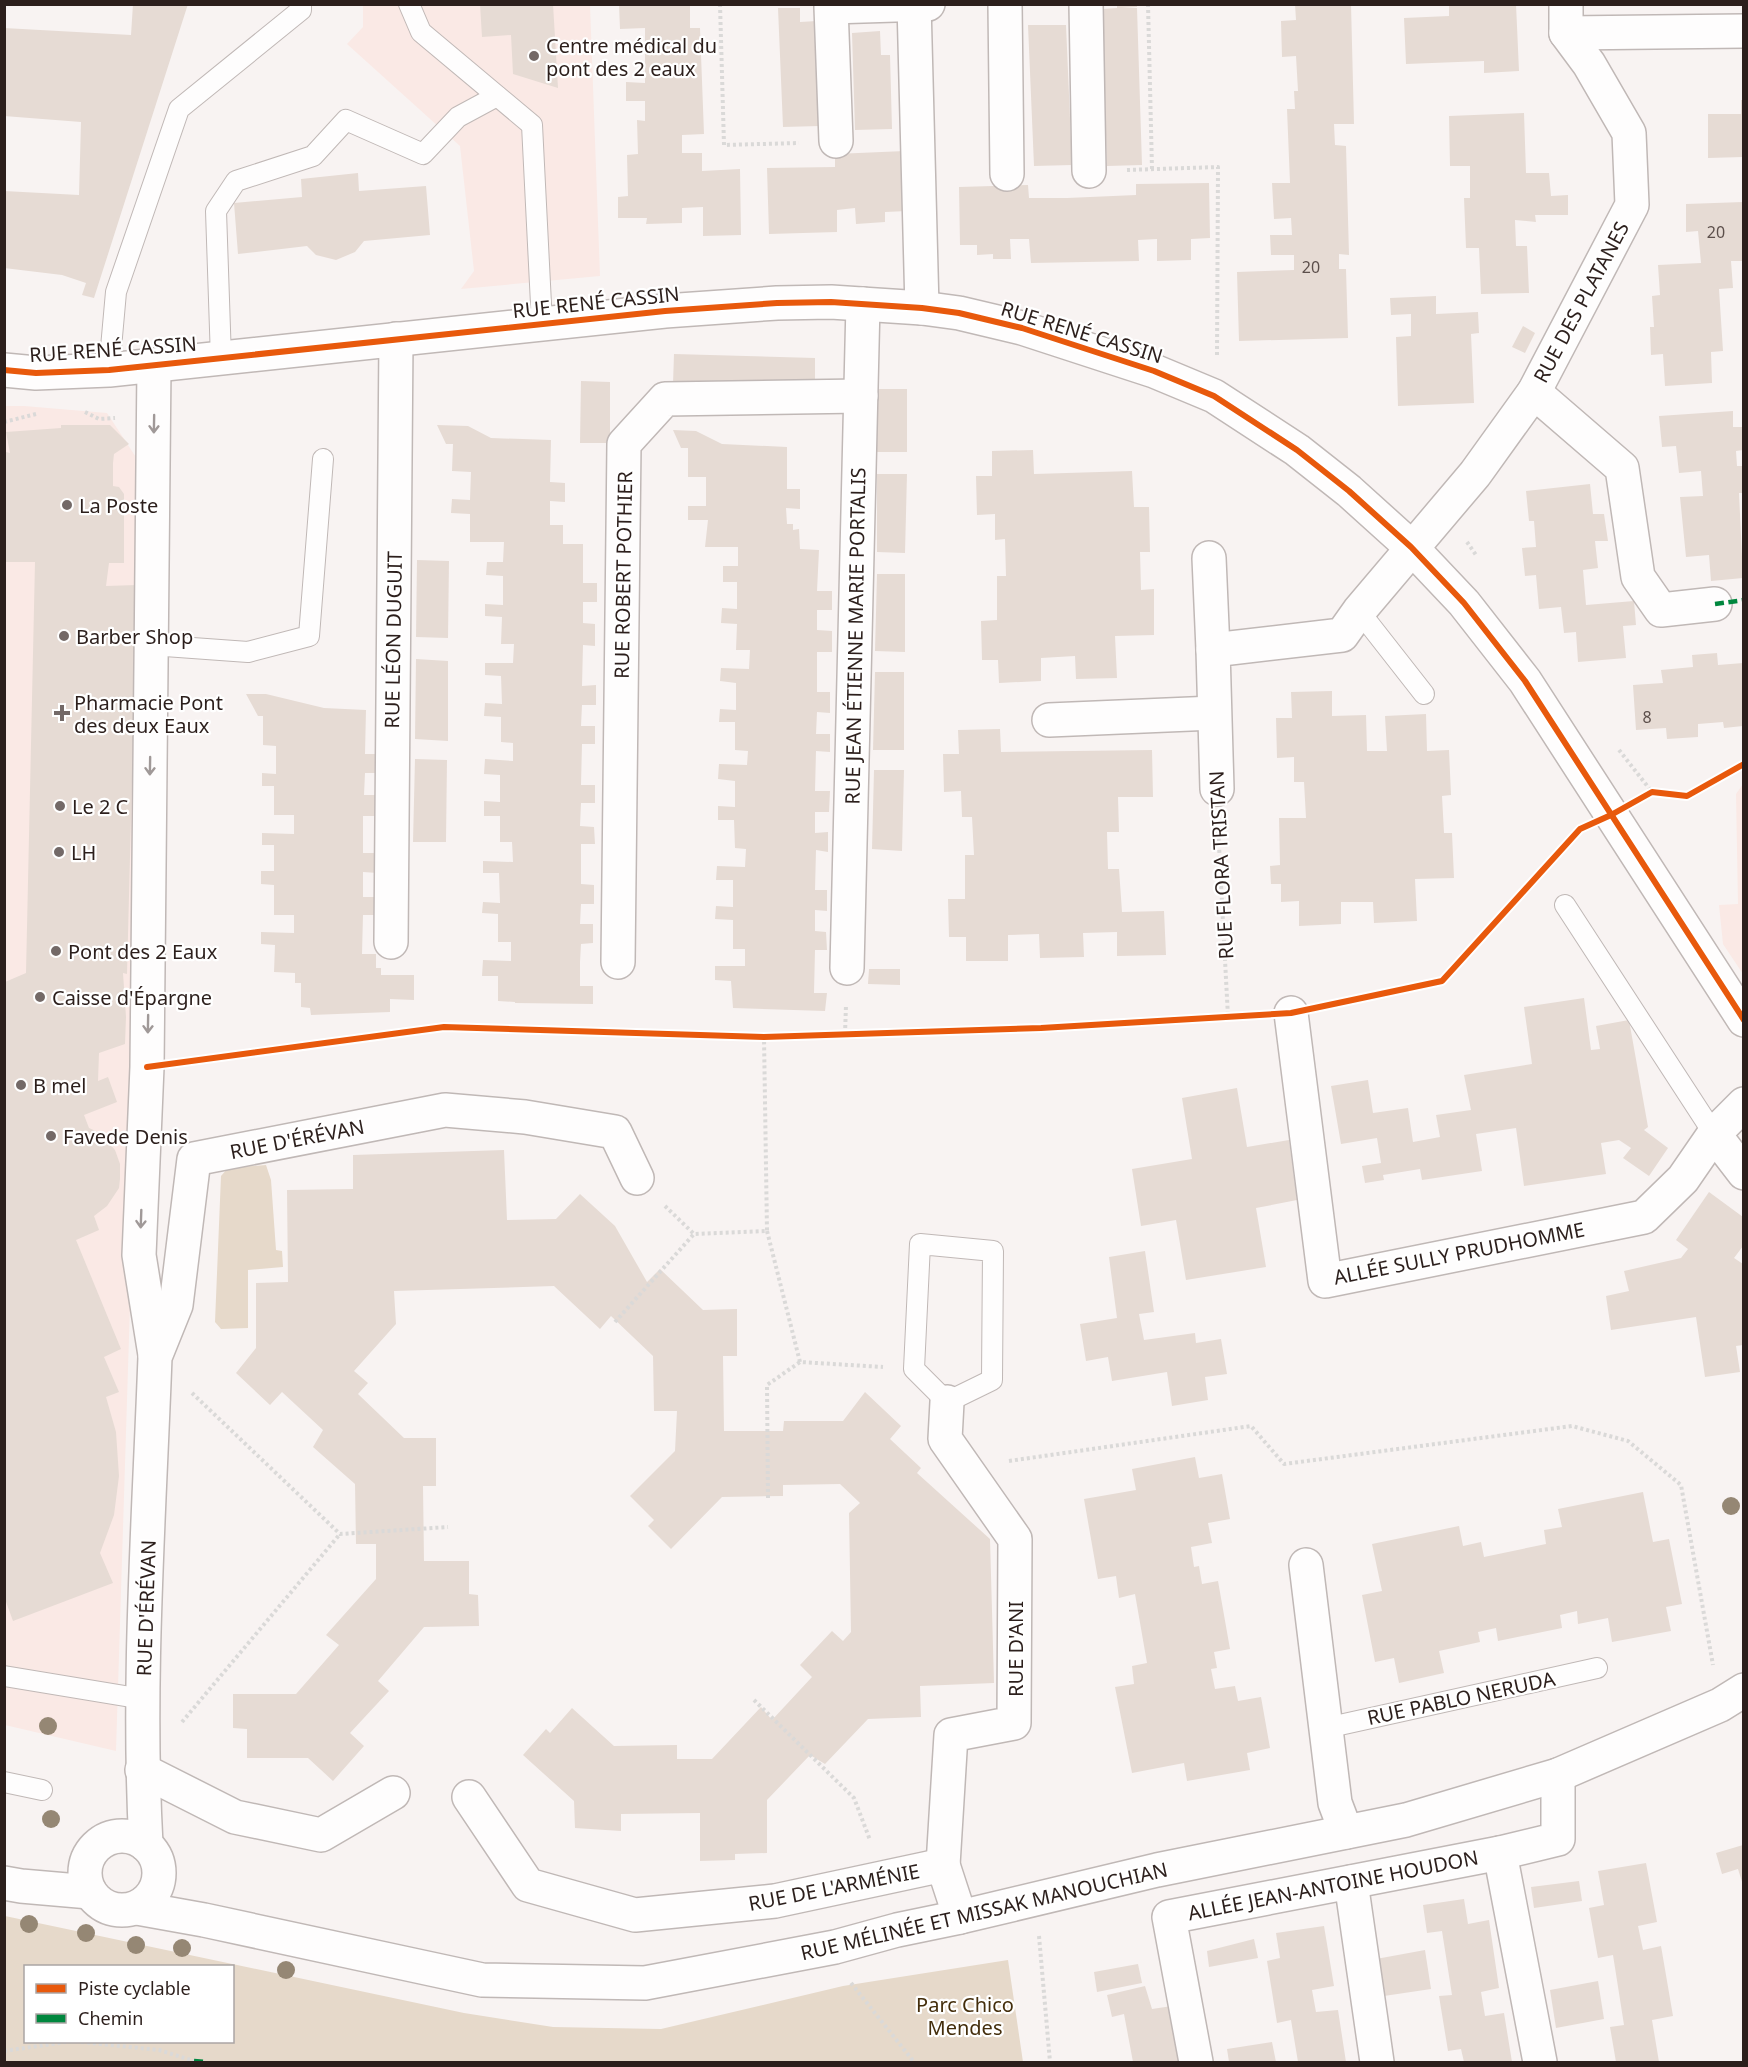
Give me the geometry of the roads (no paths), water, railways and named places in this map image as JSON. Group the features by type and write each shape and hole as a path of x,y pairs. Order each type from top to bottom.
{"street":[{"path":"836,141 831,7 928,4"},
{"path":"1005,4 1007,174"},
{"path":"1086,4 1089,171"},
{"path":"914,5 922,308"},
{"name":"RUE DES PLATANES","path":"1566,19 1743,31"},
{"name":"RUE DES PLATANES","path":"1412,547 1475,474 1533,392 1632,205 1629,133 1566,19"},
{"name":"RUE RENÉ CASSIN","path":"4,370 36,373 109,370 665,311 777,303 863,304 959,313 1022,328 1154,371 1214,396 1297,450 1349,491 1412,547 1464,603 1525,681 1743,1020"},
{"name":"RUE JEAN ÉTIENNE MARIE PORTALIS","path":"847,968 863,304"},
{"name":"RUE LÉON DUGUIT","path":"391,942 396,339"},
{"path":"154,365 147,1067 139,1255 155,1357"},
{"path":"1533,392 1622,468 1638,577 1661,610 1715,604"},
{"name":"RUE ROBERT POTHIER","path":"618,962 624,444 665,399 861,396"},
{"path":"1213,650 1342,634 1412,547"},
{"name":"RUE FLORA TRISTAN","path":"1209,558 1216,789"},
{"path":"1049,720 1214,713"},
{"name":"ALLÉE SULLY PRUDHOMME","path":"1291,1013 1325,1281 1644,1217 1683,1179 1714,1134 1743,1104"},
{"name":"RUE D'ÉRÉVAN","path":"146,1845 142,1770 143,1699 155,1357 176,1305 194,1159 445,1110 525,1117 615,1132 637,1178"},
{"path":"1714,1134 1743,1173"},
{"name":"RUE D'ANI","path":"943,1865 951,1735 1014,1723 1015,1539 945,1439 947,1402"},
{"path":"1306,1565 1335,1803 1346,1832"},
{"name":"RUE MÉLINÉE ET MISSAK MANOUCHIAN","path":"137,1908 204,1920 482,1980 645,1983 835,1947 897,1930 1157,1870 1406,1820 1558,1776 1732,1697"},
{"path":"142,1770 235,1817 321,1835 393,1793"},
{"name":"RUE D'ÉRÉVAN","path":"93,1866 142,1770"},
{"name":"ALLÉE JEAN-ANTOINE HOUDON","path":"1196,2062 1169,1917 1500,1853 1558,1839 1558,1776"},
{"name":"RUE DE L'ARMÉNIE","path":"469,1797 528,1885 635,1915 775,1901 943,1865 960,1917"},
{"path":"13,1885 93,1866 118,1836 134,1837 146,1845 156,1860 159,1878 156,1890 137,1908 124,1911 111,1909 99,1902 93,1866"},
{"path":"1500,1853 1540,2062"},
{"path":"159,1878 204,1920"},
{"path":"1352,1882 1377,2062"}],"lane":[{"path":"109,370 116,292 179,110 301,10 301,4"},
{"path":"409,4 421,32 532,125 542,324"},
{"path":"221,359 216,211 236,181 313,156 346,120 423,154 458,117 497,96"},
{"path":"151,645 248,652 309,636 323,459"},
{"path":"1359,611 1424,694"},
{"path":"1565,905 1714,1134"},
{"path":"920,1244 993,1251 992,1380 947,1402 914,1369 920,1244"},
{"name":"RUE PABLO NERUDA","path":"1326,1728 1597,1668"},
{"path":"4,1676 143,1699"},
{"path":"4,1782 42,1790"}],"place":[{"name":"Centre médical du pont des 2 eaux","path":"534,56"},
{"name":"La Poste","path":"67,505"},
{"name":"Barber Shop","path":"64,636"},
{"name":"Pharmacie Pont des deux Eaux","path":"62,713"},
{"name":"Le 2 C","path":"60,806"},
{"name":"LH","path":"59,852"},
{"name":"Pont des 2 Eaux","path":"56,951"},
{"name":"Caisse d'Épargne","path":"40,997"},
{"name":"B mel","path":"21,1085"},
{"name":"Favede Denis","path":"51,1136"}],"park label":[{"name":"Parc Chico Mendes","path":"965,2016"}]}
